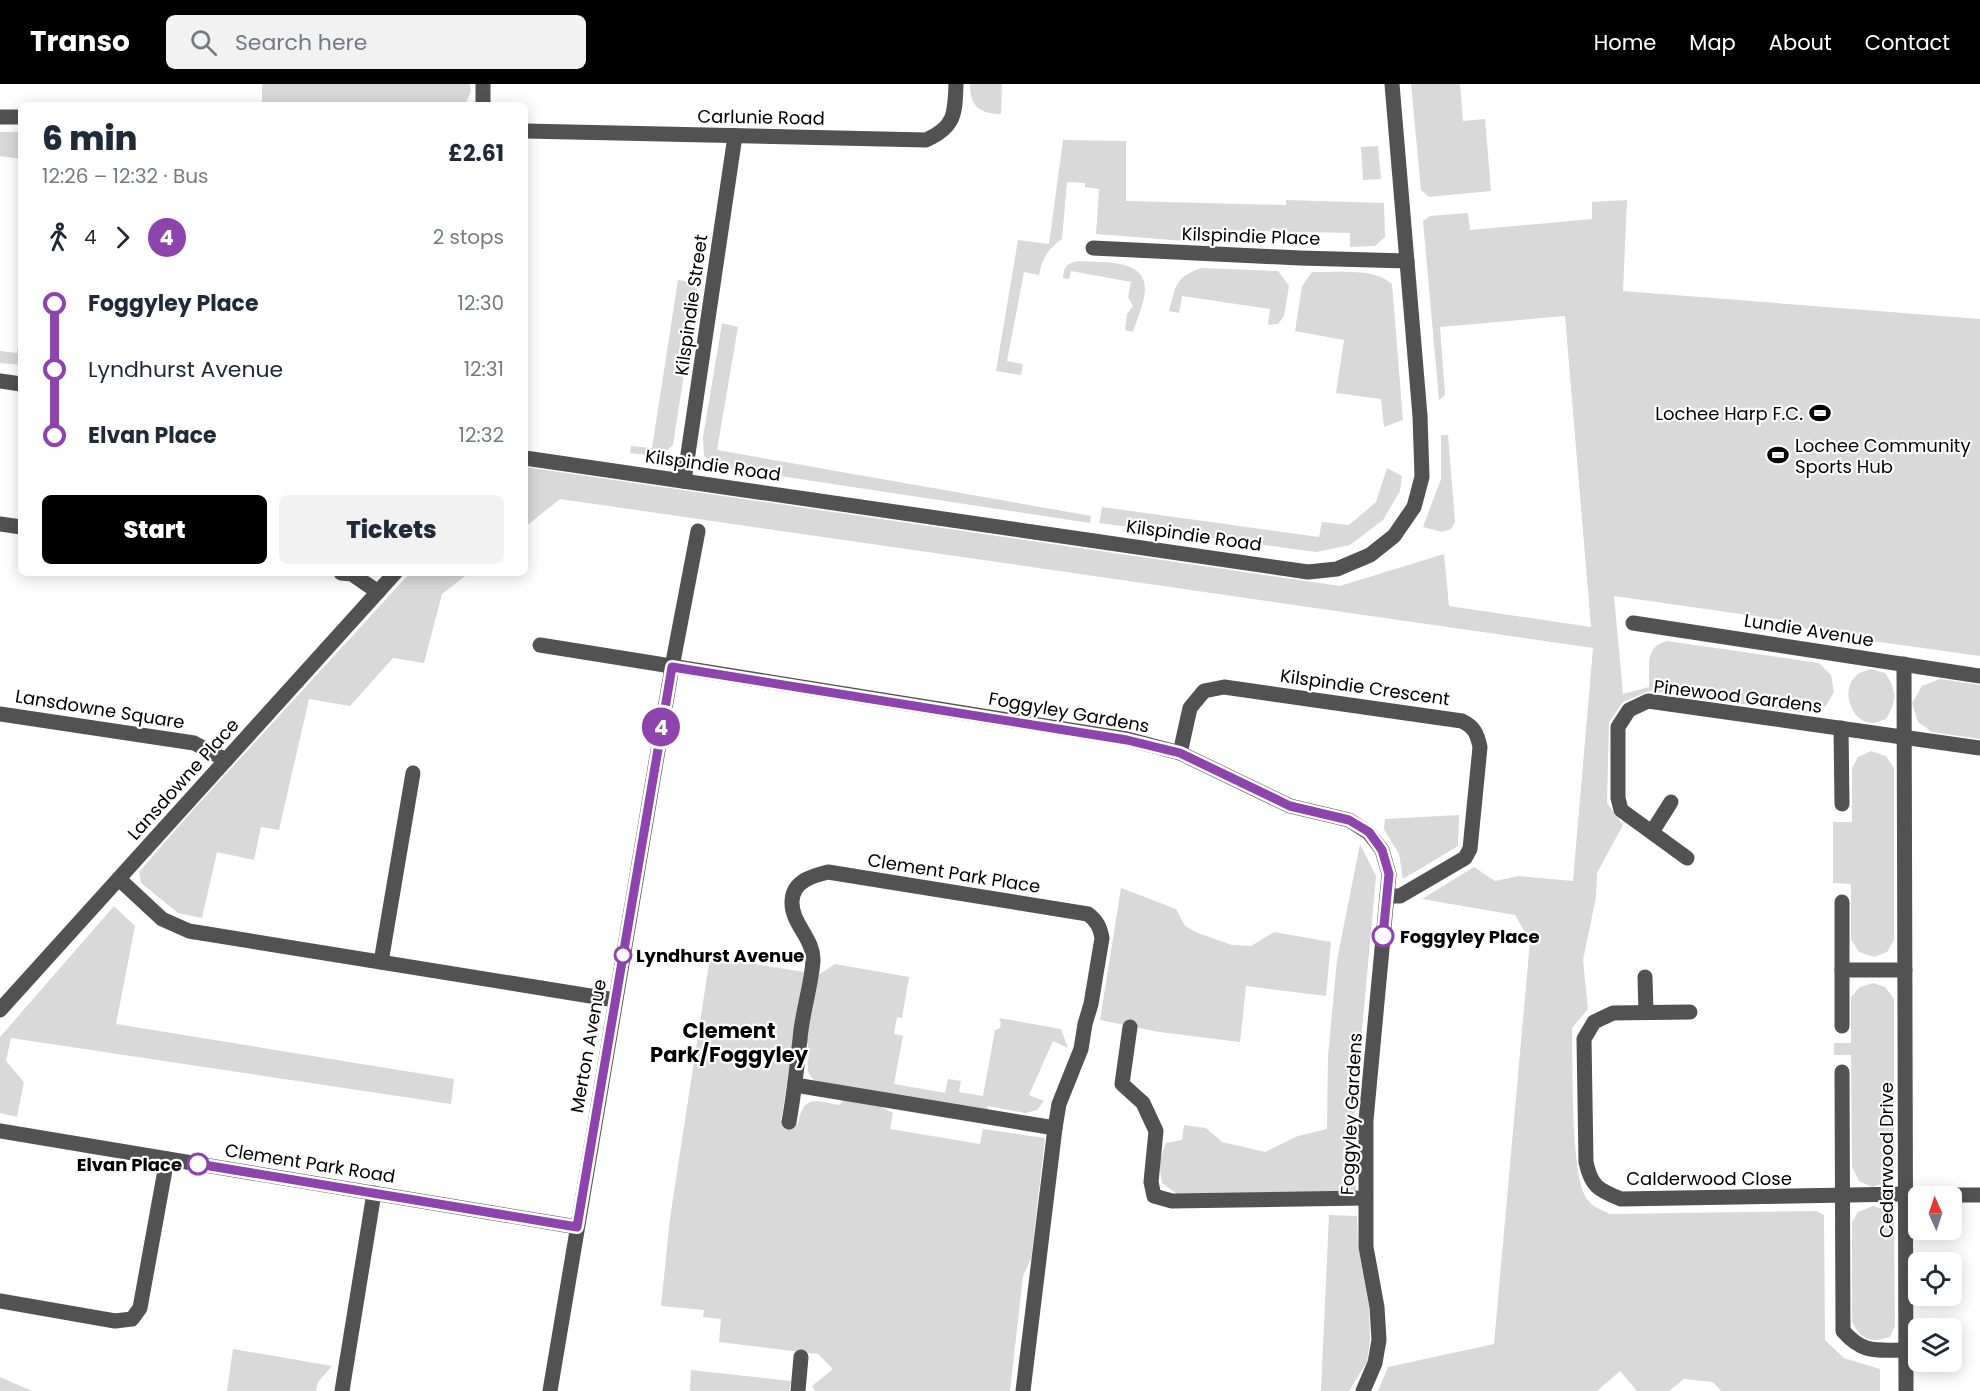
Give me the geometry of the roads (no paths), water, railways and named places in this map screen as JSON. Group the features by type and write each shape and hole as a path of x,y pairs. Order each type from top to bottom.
{"street":[{"path":"483,84 483,102"},
{"name":"Carlunie Road","path":"528,131 926,140 943,132 952,118 956,84"},
{"name":"Kilspindie Road","path":"528,458 1308,572 1337,568 1370,555 1394,536 1414,507 1422,477 1420,416 1392,84"},
{"path":"0,117 18,117"},
{"name":"Kilspindie Street","path":"684,481 735,135"},
{"name":"Kilspindie Place","path":"1093,248 1407,261"},
{"path":"0,381 18,384"},
{"path":"0,524 18,527"},
{"name":"Merton Avenue","path":"550,1391 672,667 698,531"},
{"path":"355,576 378,592"},
{"name":"Lansdowne Place","path":"0,1010 392,576"},
{"name":"Lundie Avenue","path":"1632,623 1980,676"},
{"name":"Foggyley Gardens","path":"540,645 1127,740 1180,753 1290,806 1349,820 1369,832 1382,850 1389,874 1366,1120 1366,1247 1377,1307 1379,1340 1375,1363 1363,1391"},
{"name":"Cedarwood Drive","path":"1904,664 1906,1391"},
{"name":"Kilspindie Crescent","path":"1180,753 1190,708 1204,691 1224,687 1462,720 1472,726 1478,735 1480,747 1470,849 1465,858 1400,896 1387,896"},
{"name":"Pinewood Gardens","path":"1687,858 1621,810 1618,798 1618,728 1629,710 1648,701 1841,728"},
{"name":"Lansdowne Square","path":"0,714 194,743 226,760"},
{"path":"1842,804 1841,728 1980,748"},
{"path":"381,962 413,773"},
{"path":"1652,832 1671,802"},
{"name":"Clement Park Place","path":"789,1122 813,961 812,947 795,917 792,901 797,885 811,876 828,872 1088,914 1096,920 1101,929 1100,949 1081,1050 1059,1104 1055,1128 1023,1391"},
{"path":"119,879 162,919 189,931 615,1000"},
{"path":"1842,902 1842,1026"},
{"path":"1842,970 1905,970"},
{"path":"1646,977 1646,1012"},
{"name":"Calderwood Close","path":"1690,1012 1613,1012 1594,1022 1584,1039 1586,1162 1590,1180 1603,1192 1621,1199 1905,1194"},
{"path":"1130,1027 1122,1084 1143,1103 1156,1131 1151,1182 1154,1196 1172,1201 1365,1198"},
{"path":"1842,1072 1843,1331 1854,1344 1876,1350 1906,1350"},
{"path":"795,1085 1055,1128"},
{"name":"Clement Park Road","path":"0,1131 577,1227"},
{"path":"0,1301 115,1321 132,1319 140,1308 167,1159"},
{"path":"342,1391 374,1193"},
{"path":"1962,1195 1980,1195"},
{"path":"798,1391 801,1357"}],"place":[{"name":"Lochee Harp F.C.","path":"1820,413"},
{"name":"Lochee Community Sports Hub","path":"1778,455"},
{"name":"Foggyley Place","path":"1383,936"},
{"name":"Lyndhurst Avenue","path":"623,955"},
{"name":"Elvan Place","path":"198,1164"}],"district":[{"name":"Clement Park/Foggyley","path":"729,1042"}]}
